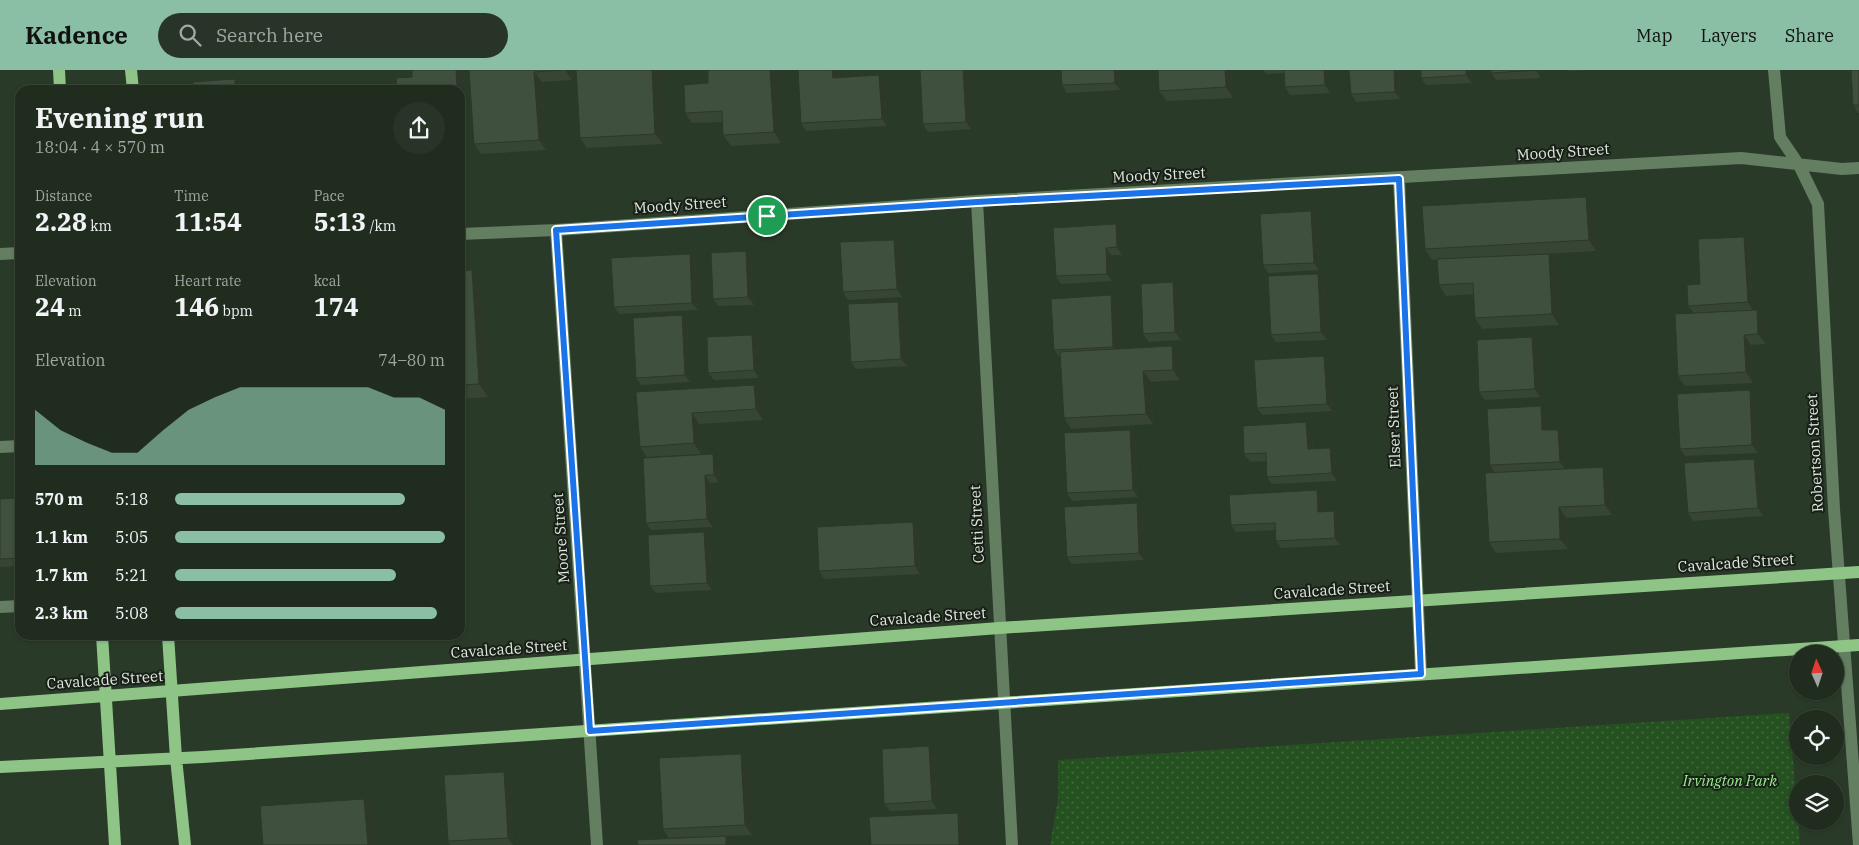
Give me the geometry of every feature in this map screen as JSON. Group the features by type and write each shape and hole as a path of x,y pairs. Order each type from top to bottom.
{"main road":[{"path":"59,70 60,85"},
{"path":"131,70 132,85"},
{"name":"Cavalcade Street","path":"0,704 999,628 1859,572"},
{"path":"102,640 115,845"},
{"path":"168,640 176,758 185,845"},
{"path":"1844,646 1859,644"},
{"path":"0,767 176,758 590,731 1789,650"}],"street":[{"name":"Robertson Street","path":"1774,70 1780,137 1799,165 1818,204 1838,572 1844,645"},
{"name":"Moody Street","path":"465,234 556,230 977,202 1741,158 1842,169 1859,168"},
{"name":"Elser Street","path":"1399,179 1421,674"},
{"name":"Cetti Street","path":"977,202 1012,845"},
{"name":"Moore Street","path":"556,230 597,845"},
{"path":"0,254 15,253"},
{"path":"0,447 15,446"},
{"path":"0,607 15,606"},
{"name":"Robertson Street","path":"1844,646 1859,845"}],"green space":[{"name":"Irvington Park","path":"1789,713 1789,765 1793,765 1794,775 1789,775 1789,830 1799,830 1800,845 1050,845 1058,799 1058,760"}],"building":[{"path":"412,70 456,70 457,85 397,85 396,78 412,77"},
{"path":"469,70 562,70 534,72 539,140 474,144"},
{"path":"576,70 652,70 655,134 580,138"},
{"path":"708,70 770,70 774,132 723,135 722,111 685,113 684,85 708,83"},
{"path":"798,70 832,70 833,78 879,75 882,119 801,123"},
{"path":"920,70 963,70 966,122 923,124"},
{"path":"1061,70 1114,70 1115,83 1062,85"},
{"path":"1158,70 1225,70 1226,87 1159,91"},
{"path":"1284,70 1324,70 1325,85 1285,87"},
{"path":"1349,70 1394,70 1395,92 1351,94"},
{"path":"1421,70 1466,70 1466,75 1421,78"},
{"path":"1491,70 1536,70 1491,73"},
{"path":"1851,70 1859,70 1859,105 1853,105"},
{"path":"235,79 235,85 193,85 193,82"},
{"path":"1586,197 1589,240 1425,249 1422,206"},
{"path":"1311,211 1314,263 1263,265 1260,214"},
{"path":"1116,224 1117,247 1106,248 1107,274 1056,276 1053,228"},
{"path":"1744,237 1748,302 1688,306 1687,285 1700,284 1698,239"},
{"path":"894,240 897,289 843,292 840,242"},
{"path":"746,251 748,297 713,299 711,253"},
{"path":"690,254 692,303 614,307 611,258"},
{"path":"1549,254 1552,314 1475,318 1473,283 1439,285 1437,259"},
{"path":"472,270 479,384 465,385 465,271"},
{"path":"1318,274 1321,332 1271,335 1268,276"},
{"path":"1173,282 1175,332 1143,334 1141,284"},
{"path":"1111,295 1113,347 1054,350 1051,299"},
{"path":"898,302 901,359 851,362 848,304"},
{"path":"1757,310 1758,334 1744,335 1746,372 1678,376 1675,314"},
{"path":"682,315 685,375 636,378 633,318"},
{"path":"752,335 754,370 708,373 707,337"},
{"path":"1532,337 1535,389 1479,392 1477,340"},
{"path":"1172,346 1173,370 1143,371 1146,414 1064,418 1060,352"},
{"path":"1324,356 1327,404 1257,408 1254,360"},
{"path":"754,385 756,409 692,413 694,443 640,447 636,392"},
{"path":"1750,390 1752,445 1680,449 1677,394"},
{"path":"1541,406 1542,430 1558,430 1560,462 1490,465 1487,409"},
{"path":"1306,422 1308,449 1330,448 1332,473 1267,477 1266,453 1244,454 1243,426"},
{"path":"1130,430 1133,490 1067,493 1064,433"},
{"path":"713,454 714,475 705,475 707,519 646,523 643,458"},
{"path":"1754,459 1758,508 1688,513 1684,463"},
{"path":"1603,467 1605,505 1559,507 1560,539 1489,542 1485,473"},
{"path":"1317,490 1318,512 1334,511 1335,538 1276,541 1275,523 1231,525 1229,495"},
{"path":"15,498 15,558 0,559 0,499"},
{"path":"1137,503 1139,553 1067,557 1064,507"},
{"path":"913,522 915,566 819,571 817,527"},
{"path":"704,532 707,583 650,586 648,535"},
{"path":"929,746 932,801 884,804 882,749"},
{"path":"741,754 745,825 663,829 659,758"},
{"path":"504,772 508,838 448,841 444,775"},
{"path":"364,799 368,845 263,845 260,806"},
{"path":"958,813 959,845 871,845 869,817"},
{"path":"726,836 726,845 638,845 637,840"}],"route":[{"path":"1399,179 1421,674 590,731 556,230 767,216 977,202 1399,179"}]}
